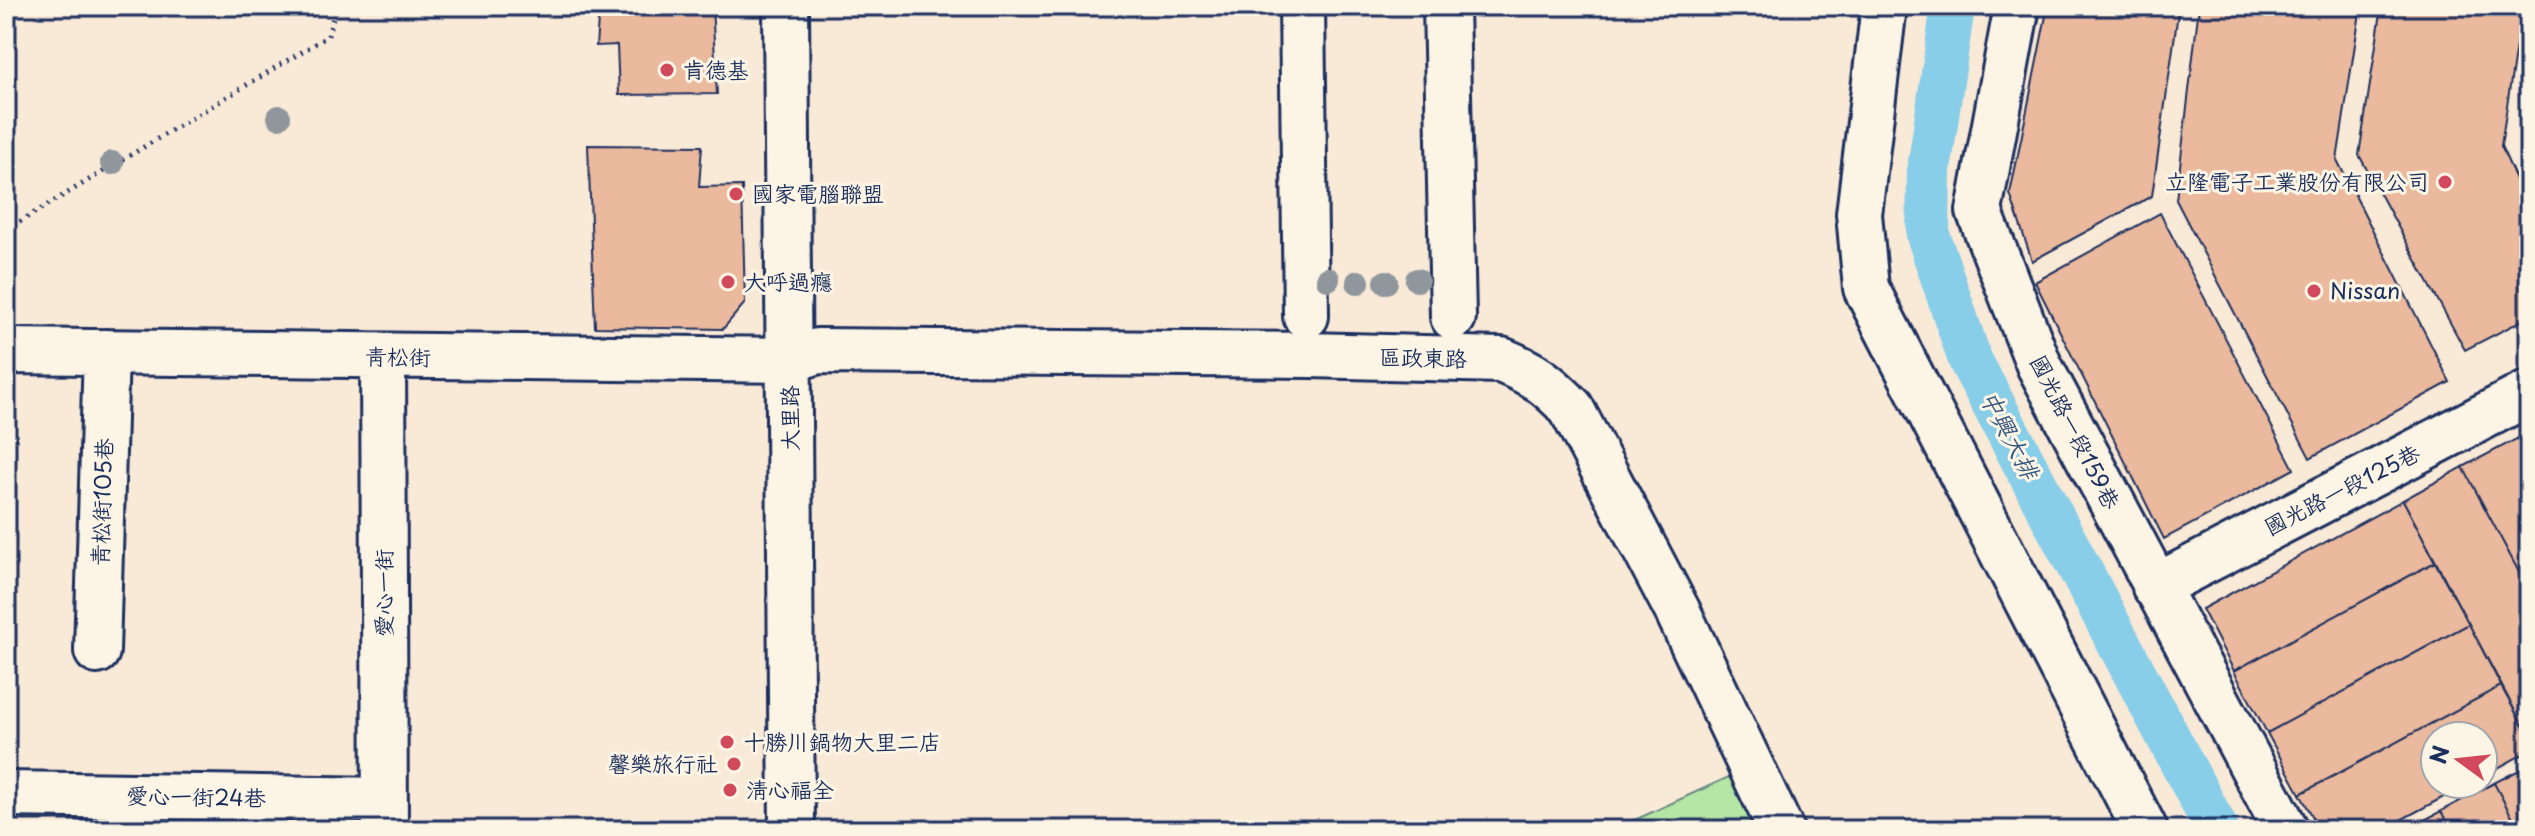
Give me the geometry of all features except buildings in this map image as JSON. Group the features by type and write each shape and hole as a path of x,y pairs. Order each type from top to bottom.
{"street":[{"name":"大里路","path":"786,6 792,830"},
{"path":"1302,6 1306,316"},
{"path":"1446,6 1453,317"},
{"path":"1884,6 1859,214 1866,288 2145,830"},
{"name":"國光路一段159巷","path":"2017,6 1979,211 2039,365 2286,830"},
{"name":"青松街","path":"6,351 790,360"},
{"name":"區政東路","path":"790,360 818,351 1309,355 1501,360 1526,370 1548,384 1571,408 1593,447 1678,612 1781,830"},
{"name":"青松街105巷","path":"97,651 106,352"},
{"name":"愛心一街","path":"383,356 385,815"},
{"name":"國光路一段125巷","path":"2155,587 2529,393"},
{"name":"愛心一街24巷","path":"6,794 230,814 385,815"}],"path":[{"path":"6,230 328,36 336,6"}],"green space":[{"path":"1733,775 1758,830 1613,830"}],"waterway":[{"name":"中興大排","path":"1953,6 1929,170 1928,235 1970,360 2217,830"}],"place":[{"name":"肯德基","path":"667,70"},
{"name":"立隆電子工業股份有限公司","path":"2445,182"},
{"name":"國家電腦聯盟","path":"736,194"},
{"name":"大呼過癮","path":"728,282"},
{"name":"Nissan","path":"2314,291"},
{"name":"十勝川鍋物大里二店","path":"727,742"},
{"name":"馨樂旅行社","path":"734,764"},
{"name":"清心福全","path":"730,790"}]}
